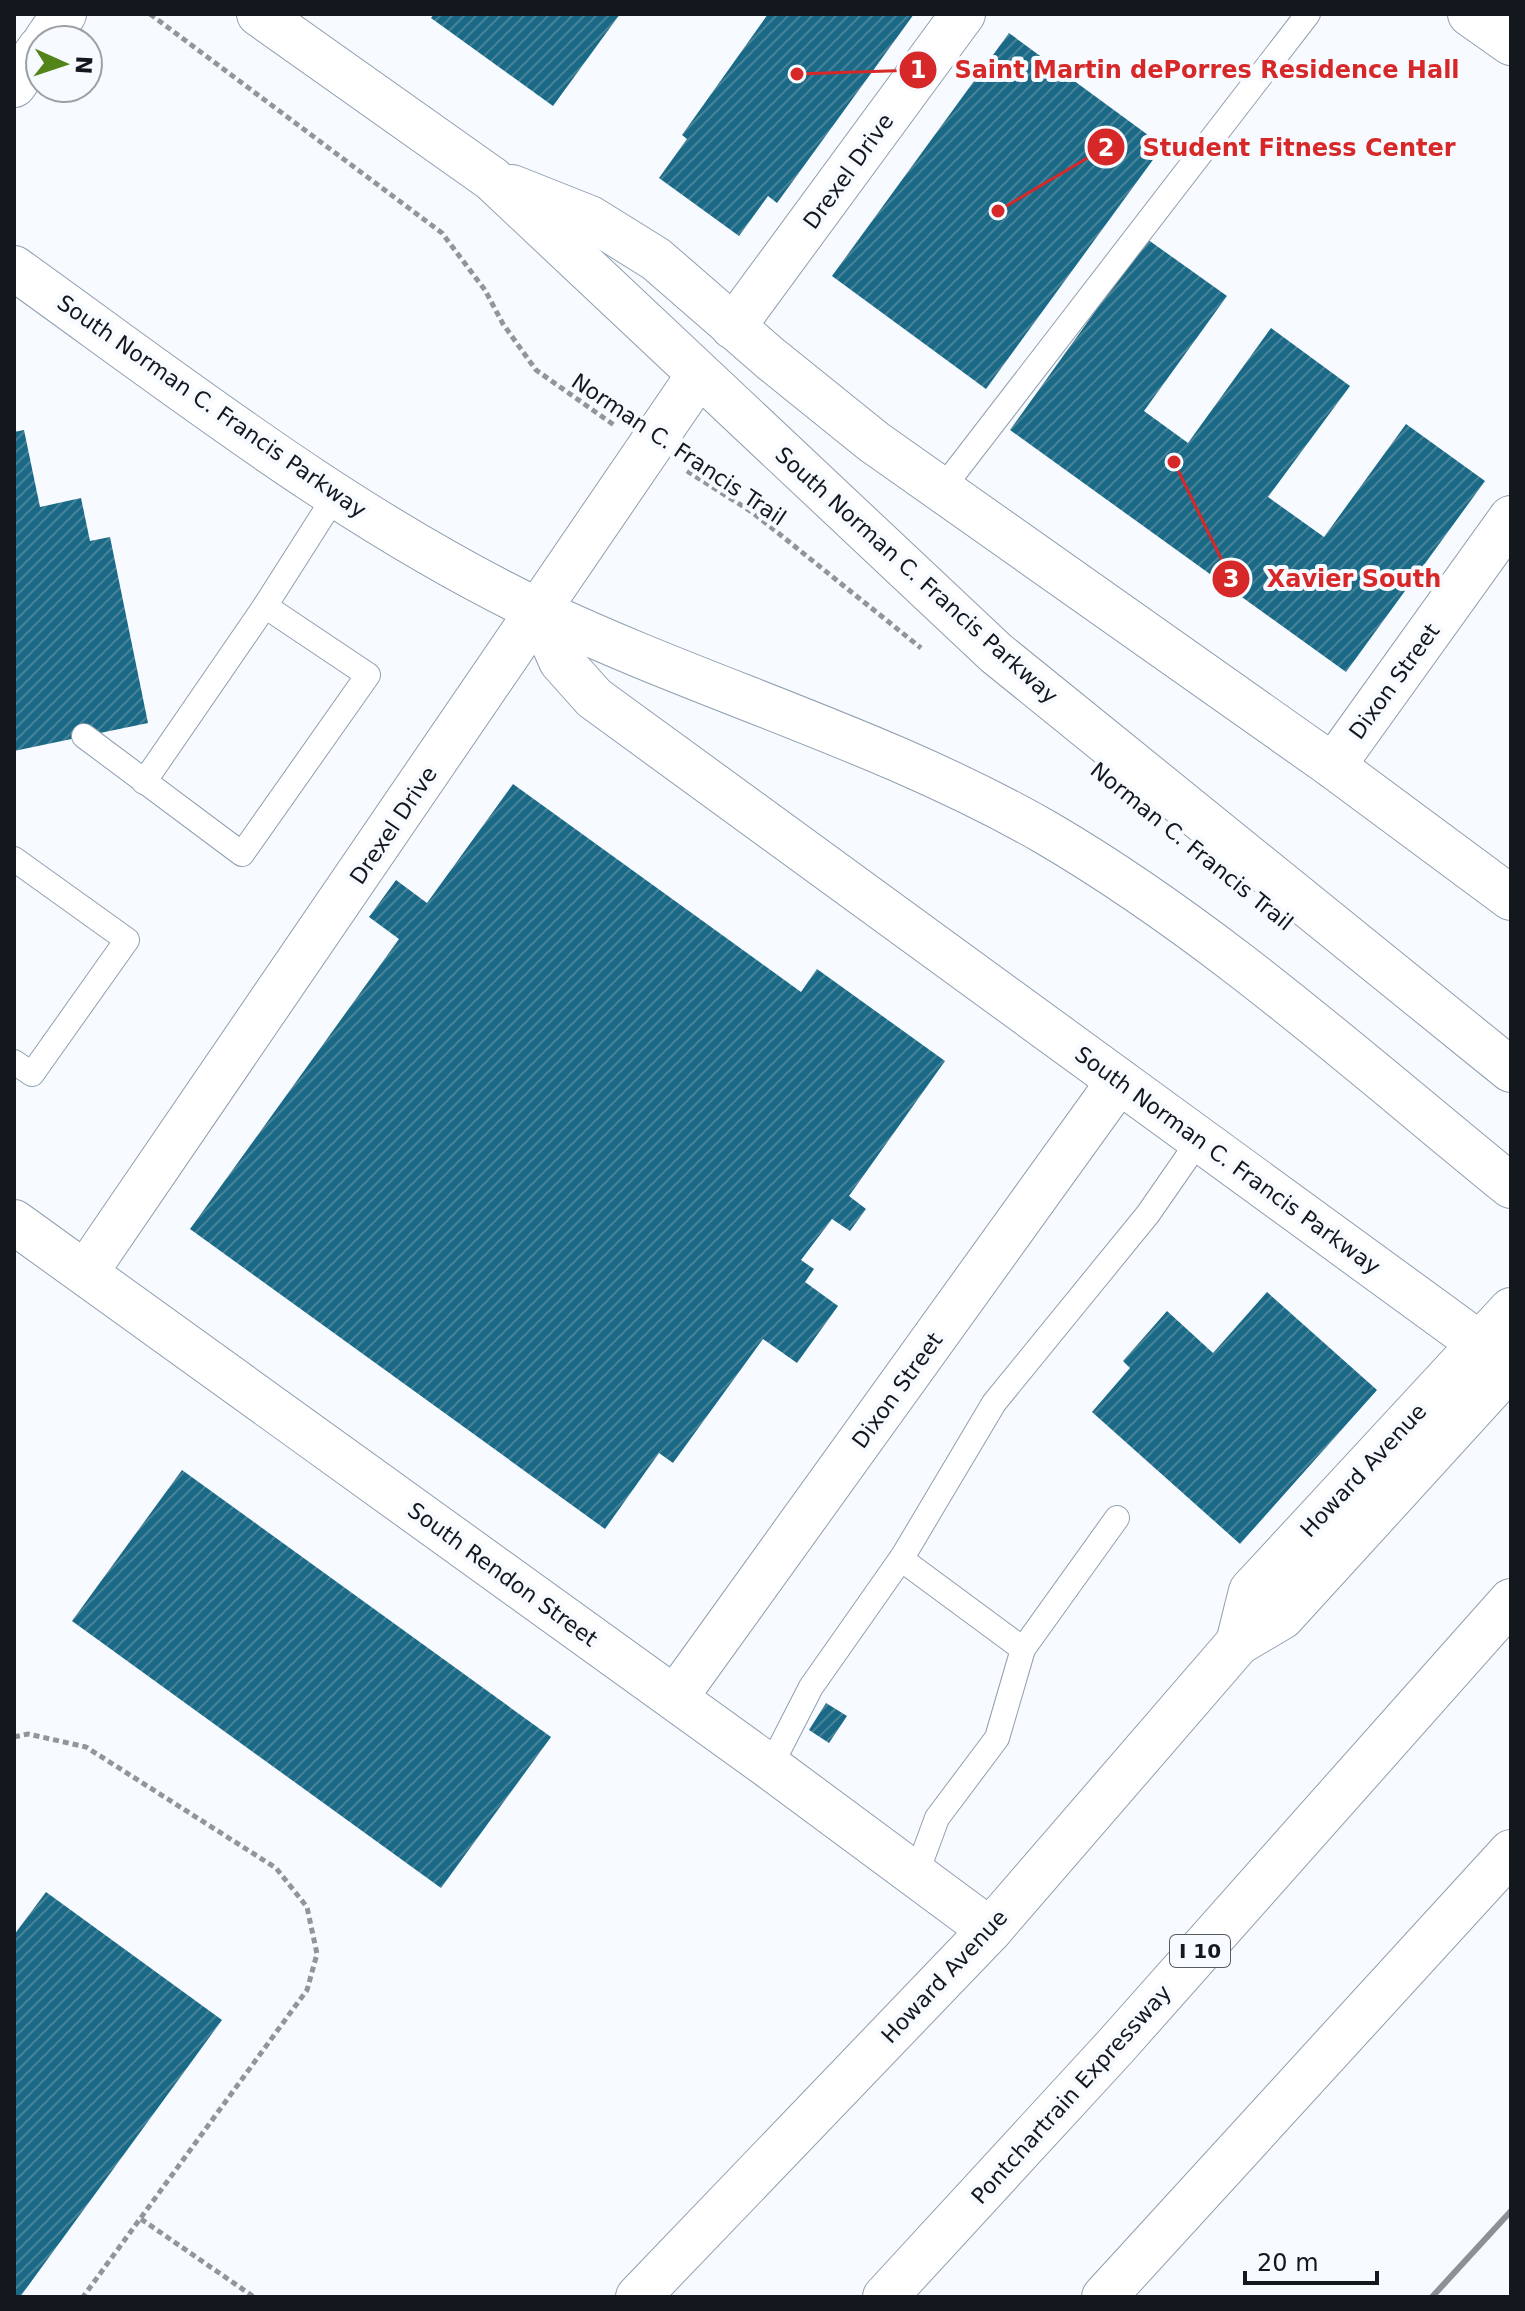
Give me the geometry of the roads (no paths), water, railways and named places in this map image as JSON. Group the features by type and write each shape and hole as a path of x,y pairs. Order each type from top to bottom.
{"main road":[{"name":"South Norman C. Francis Parkway","path":"259,14 492,179 996,653 1511,1070"},
{"name":"Drexel Drive","path":"733,327 963,14"},
{"path":"1470,14 1511,43"},
{"name":"South Norman C. Francis Parkway","path":"492,179 590,218 656,259 733,327 874,442 1333,766 1511,898"},
{"name":"South Norman C. Francis Parkway","path":"14,268 335,496 539,611 923,771 1043,831 1120,880 1303,1016 1511,1186"},
{"name":"Drexel Drive","path":"86,1272 698,376"},
{"name":"Dixon Street","path":"1333,766 1511,518"},
{"name":"South Norman C. Francis Parkway","path":"539,611 561,661 594,698 1495,1355"},
{"name":"Dixon Street","path":"675,1698 1119,1081"},
{"name":"South Rendon Street","path":"14,1222 675,1698 990,1930"},
{"name":"Howard Avenue","path":"638,2297 990,1930 1238,1643 1251,1591 1495,1355 1511,1310"},
{"name":"Pontchartrain Expressway","path":"885,2297 1115,2047 1511,1601"},
{"path":"1104,2297 1511,1852"}],"lane":[{"path":"942,489 1308,14"},
{"path":"144,782 265,606 335,496"},
{"path":"84,736 242,854 368,675 265,606"},
{"path":"14,859 127,940 32,1074 14,1062"},
{"path":"770,1767 811,1687 901,1559 994,1403 1148,1214 1200,1139"},
{"path":"916,1875 937,1818 997,1738 1023,1649 1117,1518"},
{"path":"901,1559 1023,1649"}],"railway":[{"path":"1432,2297 1511,2211"}],"place":[{"name":"Saint Martin dePorres Residence Hall","path":"797,74"},
{"name":"Student Fitness Center","path":"998,211"},
{"name":"Xavier South","path":"1174,462"}]}
